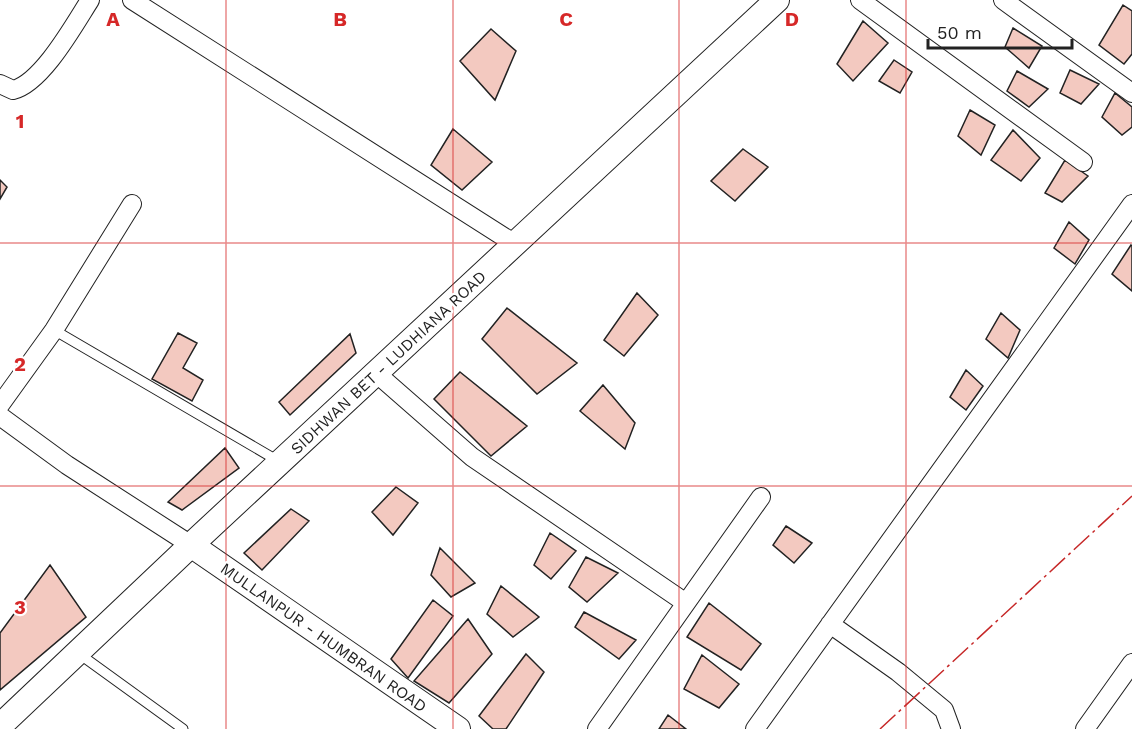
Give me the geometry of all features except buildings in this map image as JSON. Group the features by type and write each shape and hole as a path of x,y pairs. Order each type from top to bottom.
{"main road":[{"name":"SIDHWAN BET - LUDHIANA ROAD","path":"0,726 191,545 777,0"},
{"name":"MULLANPUR - HUMBRAN ROAD","path":"191,545 458,729"}],"street":[{"path":"0,84 13,90 32,81 90,0"},
{"path":"132,0 515,244"},
{"path":"860,0 1083,162"},
{"path":"1003,0 1132,93"},
{"path":"0,405 54,330 132,204"},
{"path":"755,729 1132,204"},
{"path":"376,373 472,457 686,603"},
{"path":"0,416 67,465 191,545"},
{"path":"597,729 761,497"},
{"path":"830,624 898,672 944,710 951,729"},
{"path":"1085,729 1132,663"}],"lane":[{"path":"54,330 281,462"},
{"path":"78,652 183,729"}],"power":[{"path":"880,729 1132,496"}]}
